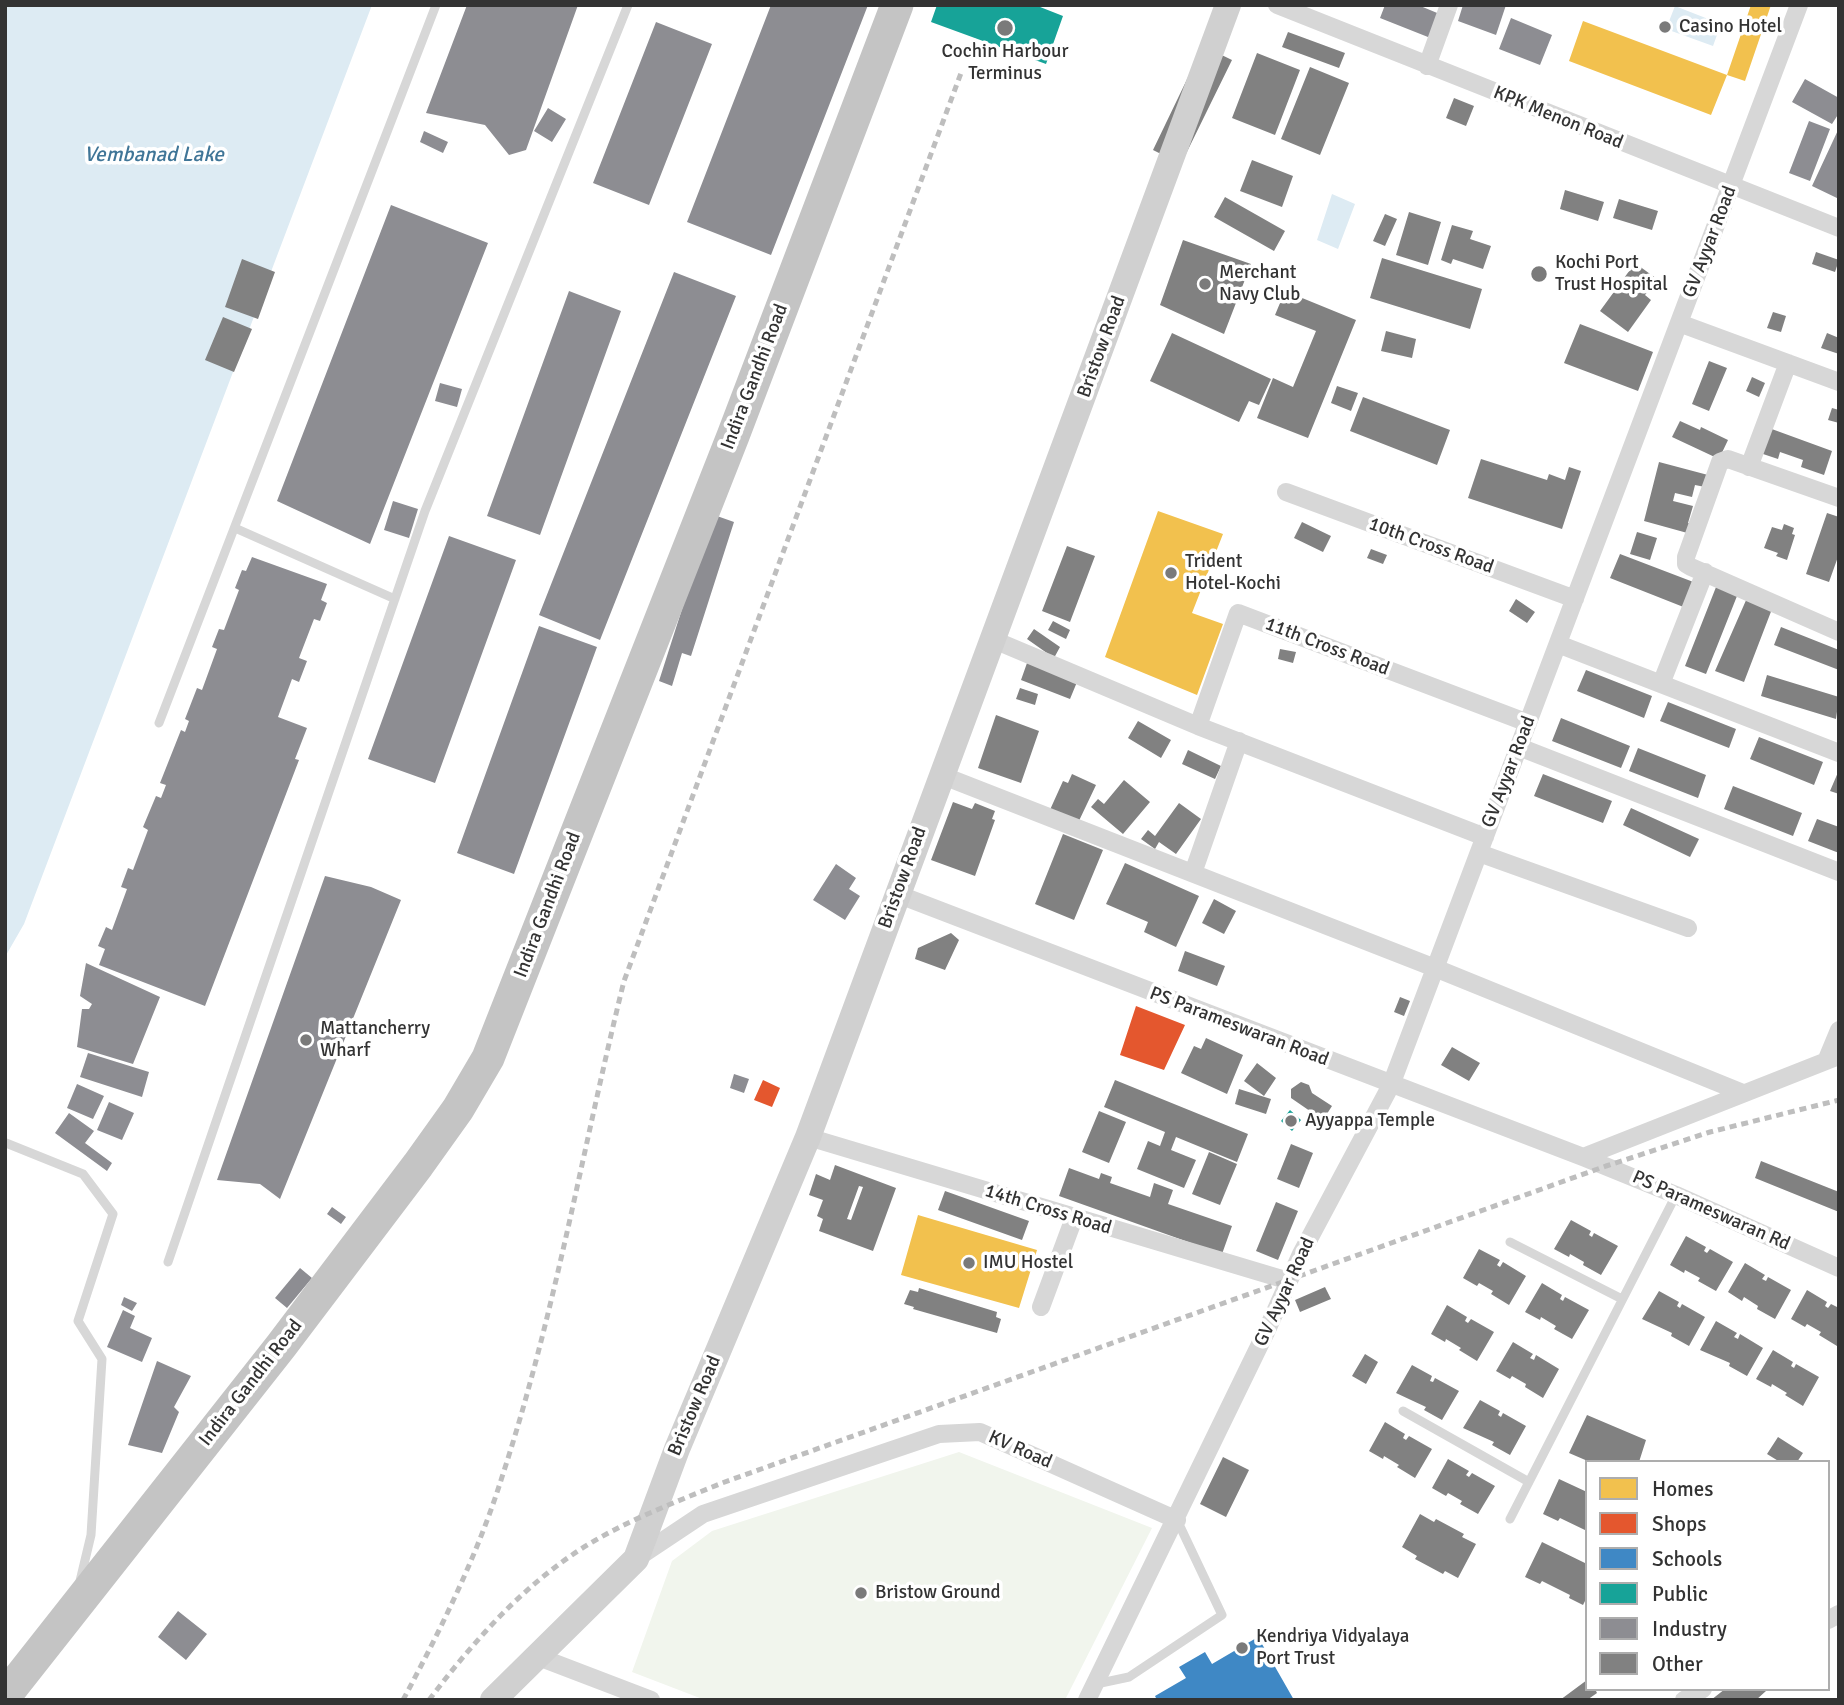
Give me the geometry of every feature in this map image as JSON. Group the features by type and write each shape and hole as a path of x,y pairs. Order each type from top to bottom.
{"highway":[{"name":"Indira Gandhi Road","path":"5,1696 281,1346 418,1165 458,1109 488,1058 733,436 897,5"}],"street":[{"name":"Bristow Road","path":"493,1700 636,1559 677,1449 808,1137 1228,5"},
{"name":"KPK Menon Road","path":"1277,5 1839,229"},
{"path":"1427,65 1449,5"},
{"name":"GV Ayyar Road","path":"1177,1520 1301,1254 1391,1085 1799,5"},
{"path":"1679,323 1839,382"},
{"path":"1749,467 1788,363"},
{"path":"1839,498 1728,459 1720,462 1686,557 1686,564 1839,632"},
{"name":"10th Cross Road","path":"1286,492 1575,599"},
{"path":"1661,684 1705,572"},
{"name":"11th Cross Road","path":"1198,726 1238,613 1528,723"},
{"path":"993,640 1482,845 1688,928"},
{"path":"1558,644 1839,753"},
{"path":"1193,873 1239,741"},
{"path":"1518,747 1839,872"},
{"path":"941,775 1435,968 1743,1093"},
{"name":"PS Parameswaran Road","path":"897,894 1583,1157"},
{"path":"1583,1157 1833,1057 1839,1030"},
{"name":"14th Cross Road","path":"808,1137 1289,1281"},
{"name":"PS Parameswaran Rd","path":"1583,1157 1676,1195 1839,1268"},
{"path":"1041,1307 1074,1218"},
{"name":"KV Road","path":"636,1559 703,1514 939,1434 980,1432 1177,1520"},
{"path":"1087,1700 1177,1520"},
{"path":"537,1656 651,1700"},
{"path":"1684,1700 1700,1691"}],"lane":[{"path":"159,723 436,5"},
{"path":"167,1262 430,498 628,5"},
{"path":"234,528 395,599"},
{"path":"6,1143 83,1174 113,1213 78,1321 102,1360 91,1535 73,1610"},
{"path":"1510,1519 1676,1195"},
{"path":"1510,1242 1622,1299"},
{"path":"1403,1411 1530,1482"},
{"path":"1096,1684 1129,1677 1222,1615 1177,1520"}],"shaded area":[{"path":"959,1452 1152,1528 1065,1700 705,1700 632,1672 672,1561 712,1531"}],"water":[{"name":"Vembanad Lake","path":"5,5 372,5 24,924 5,957"},
{"path":"1675,6 1721,24 1713,46 1666,29"},
{"path":"1332,194 1355,204 1338,249 1317,240"}],"building: Homes":[{"path":"1751,5 1771,5 1745,81 1727,75"},
{"path":"1583,21 1727,75 1711,115 1569,61"},
{"name":"Trident Hotel-Kochi","path":"1158,511 1223,534 1192,613 1223,624 1197,695 1105,657"},
{"name":"IMU Hostel","path":"918,1215 1037,1250 1019,1308 901,1275"}],"building: Shops":[{"path":"1136,1006 1185,1025 1164,1070 1120,1055"},
{"path":"763,1080 780,1088 772,1107 754,1100"}],"building: Schools":[{"path":"1258,1637 1294,1700 1157,1700 1155,1696 1186,1678 1179,1667 1205,1652 1212,1664"}],"building: Public":[{"path":"937,5 1035,5 1063,16 1046,64 931,22"},
{"name":"Ayyappa Temple","path":"1290,1110 1301,1120 1292,1131 1281,1121"}],"building: Industry":[{"path":"467,5 578,5 526,150 509,155 485,125 426,113"},
{"path":"771,5 868,5 771,255 687,222"},
{"path":"1385,5 1418,5 1442,15 1433,39 1380,18"},
{"path":"1463,5 1506,5 1496,35 1458,21"},
{"path":"1511,18 1552,35 1540,65 1499,49"},
{"path":"656,22 712,44 649,205 593,183"},
{"path":"1805,79 1839,98 1839,113 1832,124 1792,102"},
{"path":"548,108 566,119 552,142 534,131"},
{"path":"1809,121 1830,129 1810,181 1789,173"},
{"path":"1839,128 1839,199 1812,186"},
{"path":"424,131 448,142 443,153 420,142"},
{"path":"391,205 488,243 370,544 277,501"},
{"path":"674,272 736,296 600,640 539,615"},
{"path":"569,291 621,311 540,535 487,516"},
{"path":"440,383 462,389 457,407 435,401"},
{"path":"393,501 418,509 409,538 384,530"},
{"path":"717,516 734,522 691,656 682,653 672,686 659,681 683,606"},
{"path":"449,536 516,560 435,783 368,759"},
{"path":"252,557 327,584 321,600 327,603 320,621 314,619 299,658 307,661 299,682 292,679 278,717 307,728 295,759 299,760 205,1006 99,965 105,949 98,946 106,927 112,930 127,889 121,887 128,868 133,870 148,830 143,827 156,796 161,798 166,785 160,783 181,730 185,732 189,721 185,719 197,688 202,690 217,649 212,647 219,629 224,630 239,590 235,588 242,570 246,571"},
{"path":"539,626 597,647 514,874 457,853"},
{"path":"836,864 856,878 849,889 860,896 845,920 813,900"},
{"name":"Mattancherry Wharf","path":"325,876 371,887 401,900 280,1199 260,1184 217,1180"},
{"path":"86,963 160,997 133,1064 77,1047 82,1009 89,1009 92,1004 80,996"},
{"path":"88,1053 149,1072 142,1097 80,1077"},
{"path":"734,1074 749,1079 744,1093 730,1088"},
{"path":"77,1084 104,1096 93,1119 67,1108"},
{"path":"109,1102 134,1113 122,1140 97,1130"},
{"path":"69,1113 94,1131 85,1143 112,1163 107,1171 55,1133"},
{"path":"332,1207 346,1217 341,1224 327,1214"},
{"path":"300,1268 312,1278 287,1308 275,1298"},
{"path":"124,1297 137,1303 132,1311 121,1305"},
{"path":"123,1310 135,1316 130,1328 152,1338 142,1362 107,1347"},
{"path":"157,1361 191,1376 174,1407 179,1412 162,1453 128,1445"},
{"path":"178,1611 207,1634 186,1660 158,1637"}],"building: Other":[{"path":"1288,32 1345,53 1339,68 1282,47"},
{"path":"1203,46 1232,60 1181,164 1153,150"},
{"path":"1257,53 1300,70 1275,135 1232,118"},
{"path":"1310,67 1349,83 1320,155 1281,139"},
{"path":"1454,98 1474,106 1466,126 1446,118"},
{"path":"1252,160 1293,176 1282,207 1240,191"},
{"path":"1565,190 1604,202 1598,221 1560,209"},
{"path":"1225,197 1285,231 1274,251 1214,217"},
{"path":"1619,199 1658,211 1652,230 1613,218"},
{"path":"1409,212 1441,222 1428,265 1396,255"},
{"path":"1385,214 1397,219 1385,246 1373,241"},
{"path":"1452,225 1473,231 1470,239 1491,246 1483,269 1453,259 1451,264 1441,260"},
{"name":"Merchant Navy Club","path":"1183,240 1251,264 1224,334 1160,305"},
{"path":"1816,252 1839,260 1835,272 1812,264"},
{"path":"1382,258 1482,289 1470,329 1370,298"},
{"path":"242,259 275,272 258,319 225,307"},
{"path":"1635,263 1657,279 1645,295 1651,300 1628,332 1600,311"},
{"path":"1285,291 1356,320 1308,438 1257,418 1273,378 1293,387 1316,331 1275,315"},
{"path":"1773,312 1786,316 1781,332 1767,328"},
{"path":"223,317 252,329 234,372 205,360"},
{"path":"1580,324 1653,352 1638,391 1564,363"},
{"path":"1386,331 1416,339 1412,358 1381,351"},
{"path":"1172,333 1271,379 1259,405 1249,401 1239,422 1150,381"},
{"path":"1827,333 1839,338 1839,354 1821,348"},
{"path":"1709,361 1727,368 1709,411 1692,404"},
{"path":"1752,377 1765,383 1759,397 1746,391"},
{"path":"1337,386 1358,393 1351,411 1331,403"},
{"path":"1363,397 1450,430 1437,465 1350,431"},
{"path":"1832,408 1839,410 1839,423 1828,420"},
{"path":"1680,421 1700,430 1701,427 1728,440 1719,459 1672,437"},
{"path":"1769,428 1832,451 1824,475 1801,467 1803,460 1780,452 1778,459 1760,453"},
{"path":"1481,459 1547,480 1549,474 1565,480 1569,467 1581,471 1562,529 1468,498"},
{"path":"1659,462 1708,475 1705,487 1695,485 1692,497 1675,493 1673,501 1693,506 1688,523 1694,525 1691,534 1644,521"},
{"path":"1827,513 1839,517 1839,554 1829,582 1806,574"},
{"path":"1302,522 1331,536 1323,552 1294,538"},
{"path":"1784,524 1794,528 1792,534 1795,535 1787,560 1764,548 1772,527 1782,530"},
{"path":"1637,532 1657,538 1650,560 1630,554"},
{"path":"1067,546 1095,556 1070,622 1042,611"},
{"path":"1371,549 1387,555 1383,564 1367,558"},
{"path":"1620,554 1696,583 1686,608 1610,578"},
{"path":"1718,582 1739,591 1706,674 1685,666"},
{"path":"1747,598 1772,609 1744,682 1715,671"},
{"path":"1516,599 1535,612 1527,623 1509,611"},
{"path":"1053,621 1070,630 1066,639 1048,630"},
{"path":"1781,627 1839,650 1839,670 1774,645"},
{"path":"1034,629 1060,647 1054,658 1027,639"},
{"path":"1280,649 1296,652 1293,663 1278,659"},
{"path":"1027,663 1077,682 1070,699 1021,680"},
{"path":"1586,670 1652,696 1644,718 1577,691"},
{"path":"1767,675 1839,697 1836,719 1761,696"},
{"path":"1020,688 1038,694 1035,705 1016,699"},
{"path":"1668,702 1736,729 1729,748 1660,721"},
{"path":"996,715 1039,731 1021,783 978,768"},
{"path":"1561,718 1630,746 1621,768 1552,741"},
{"path":"1138,721 1171,740 1161,758 1128,738"},
{"path":"1759,737 1823,762 1814,785 1750,759"},
{"path":"1638,748 1706,775 1698,798 1629,771"},
{"path":"1188,750 1221,766 1215,779 1182,764"},
{"path":"1839,770 1839,794 1830,791"},
{"path":"1072,774 1096,785 1077,825 1049,812 1063,781 1068,783"},
{"path":"1543,774 1612,801 1603,823 1534,796"},
{"path":"1124,780 1150,802 1123,834 1091,807 1098,799 1104,804"},
{"path":"1733,786 1802,813 1793,836 1724,809"},
{"path":"953,802 972,809 975,803 995,811 992,819 995,820 975,876 931,860"},
{"path":"1179,803 1201,819 1176,854 1159,842 1155,849 1141,839 1148,830 1155,836"},
{"path":"1631,808 1699,839 1690,857 1623,825"},
{"path":"1817,819 1839,827 1839,853 1808,841"},
{"path":"1063,834 1103,850 1074,920 1035,904"},
{"path":"1125,863 1199,896 1176,947 1144,932 1148,922 1106,904"},
{"path":"1214,899 1236,911 1224,934 1202,923"},
{"path":"951,933 959,940 945,970 915,959 918,948"},
{"path":"1185,951 1225,966 1217,986 1178,971"},
{"path":"1400,997 1410,1001 1404,1016 1394,1012"},
{"path":"1206,1038 1243,1055 1227,1094 1181,1073 1194,1046 1201,1049"},
{"path":"1452,1047 1480,1063 1469,1081 1441,1065"},
{"path":"1257,1063 1276,1078 1264,1096 1244,1081"},
{"path":"1115,1080 1248,1134 1237,1162 1176,1137 1171,1150 1196,1160 1184,1188 1137,1169 1148,1141 1160,1146 1165,1132 1104,1107"},
{"path":"1301,1082 1309,1085 1312,1093 1332,1106 1323,1120 1291,1098 1291,1089"},
{"path":"1239,1089 1271,1099 1266,1114 1235,1104"},
{"path":"1099,1111 1126,1122 1109,1163 1082,1152"},
{"path":"1291,1144 1313,1153 1299,1188 1277,1179"},
{"path":"1209,1152 1237,1164 1220,1205 1192,1194"},
{"path":"1761,1161 1839,1192 1839,1212 1755,1178"},
{"path":"835,1165 896,1188 873,1251 819,1231 823,1219 817,1216 823,1200 809,1195 816,1174 830,1180","holes":["859,1186 863,1187 851,1220 847,1219"]},
{"path":"1069,1168 1099,1179 1101,1173 1112,1177 1110,1183 1150,1197 1154,1183 1173,1190 1168,1204 1232,1226 1222,1254 1059,1196"},
{"path":"945,1191 1029,1221 1022,1240 938,1210"},
{"path":"1276,1202 1298,1211 1278,1260 1256,1251"},
{"path":"1571,1220 1591,1231 1589,1235 1592,1237 1594,1233 1618,1246 1601,1275 1570,1254 1569,1257 1554,1249"},
{"path":"1686,1236 1706,1247 1704,1251 1707,1253 1710,1249 1733,1262 1716,1291 1698,1281 1700,1278 1670,1265"},
{"path":"1479,1249 1500,1260 1497,1265 1500,1267 1503,1262 1526,1276 1509,1305 1491,1294 1493,1291 1463,1278"},
{"path":"1745,1263 1765,1275 1762,1279 1766,1281 1768,1277 1791,1290 1775,1319 1757,1309 1758,1306 1744,1297 1742,1301 1728,1292"},
{"path":"1542,1283 1562,1295 1560,1299 1563,1301 1565,1297 1589,1310 1572,1339 1554,1329 1556,1326 1541,1317 1540,1320 1525,1312"},
{"path":"1325,1287 1331,1299 1300,1312 1295,1300"},
{"path":"919,1288 997,1312 996,1317 1001,1319 997,1333 904,1304 910,1290 918,1292"},
{"path":"1807,1290 1827,1302 1825,1306 1828,1308 1831,1304 1839,1308 1837,1346 1819,1335 1821,1332 1791,1319"},
{"path":"1659,1291 1679,1302 1677,1306 1680,1308 1682,1304 1705,1317 1689,1346 1671,1336 1672,1333 1642,1319"},
{"path":"1447,1305 1467,1317 1465,1321 1468,1323 1471,1319 1494,1332 1477,1361 1446,1339 1445,1342 1431,1334"},
{"path":"1716,1321 1737,1333 1734,1337 1738,1339 1740,1334 1763,1348 1747,1376 1729,1366 1730,1363 1700,1350"},
{"path":"1513,1342 1533,1354 1530,1358 1534,1360 1536,1355 1559,1369 1543,1398 1525,1387 1526,1384 1496,1371"},
{"path":"1773,1350 1793,1362 1791,1366 1794,1368 1796,1364 1819,1377 1803,1406 1772,1384 1771,1387 1756,1379"},
{"path":"1365,1354 1378,1362 1366,1384 1352,1376"},
{"path":"1412,1365 1432,1376 1430,1381 1433,1382 1435,1378 1459,1391 1442,1420 1424,1410 1426,1407 1396,1393"},
{"path":"1480,1400 1500,1411 1498,1415 1501,1417 1503,1413 1526,1426 1510,1455 1492,1445 1494,1442 1463,1428"},
{"path":"1587,1415 1646,1440 1640,1460 1585,1460 1569,1453"},
{"path":"1385,1422 1405,1434 1403,1438 1406,1440 1409,1436 1432,1449 1415,1478 1384,1456 1383,1459 1369,1451"},
{"path":"1778,1437 1803,1453 1798,1460 1777,1460 1767,1454"},
{"path":"1223,1457 1249,1470 1226,1517 1200,1504"},
{"path":"1448,1459 1469,1471 1466,1475 1469,1477 1472,1473 1495,1486 1478,1514 1460,1504 1462,1501 1448,1493 1446,1496 1432,1488"},
{"path":"1559,1479 1585,1491 1585,1530 1560,1518 1558,1521 1543,1514"},
{"path":"1420,1514 1464,1534 1462,1537 1476,1544 1458,1578 1445,1571 1443,1574 1415,1559 1417,1556 1402,1547"},
{"path":"1542,1542 1585,1563 1585,1601 1583,1605 1542,1581 1540,1584 1525,1577"},
{"path":"1585,1681 1585,1691 1597,1693 1587,1700 1560,1700"},
{"path":"1722,1691 1766,1691 1756,1700 1711,1700"}],"railway":[{"path":"403,1700 445,1619 470,1563 492,1506 521,1416 553,1292 624,981 961,73"},
{"path":"429,1700 494,1622 551,1570 589,1544 664,1507 722,1483 1606,1166 1710,1132 1839,1100"}],"place":[{"name":"Casino Hotel","path":"1665,27"},
{"name":"Cochin Harbour Terminus","path":"1005,28"},
{"name":"Kochi Port Trust Hospital","path":"1539,274"},
{"name":"Merchant Navy Club","path":"1205,284"},
{"name":"Trident Hotel-Kochi","path":"1171,573"},
{"name":"Mattancherry Wharf","path":"306,1040"},
{"name":"Ayyappa Temple","path":"1291,1121"},
{"name":"IMU Hostel","path":"969,1263"},
{"name":"Bristow Ground","path":"861,1593"},
{"name":"Kendriya Vidyalaya Port Trust","path":"1242,1648"}]}
